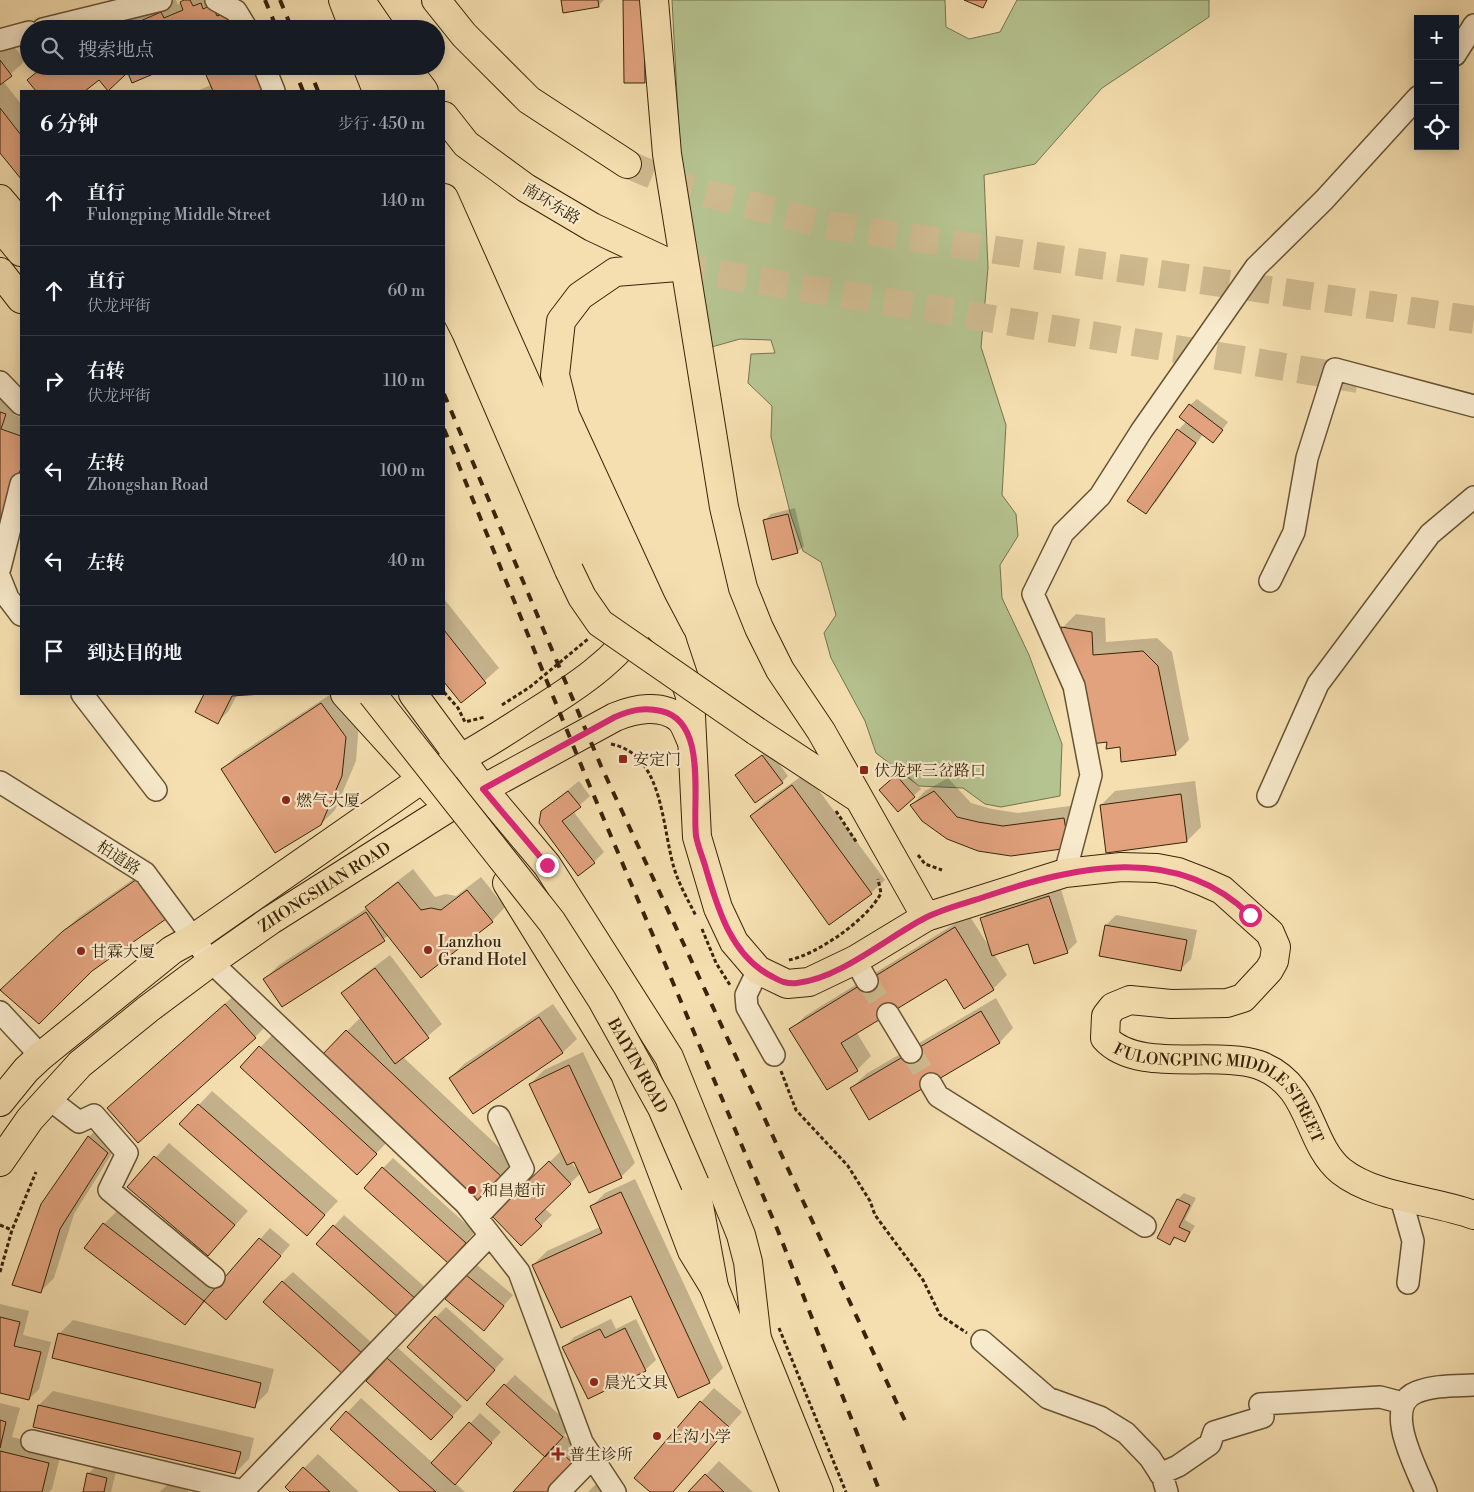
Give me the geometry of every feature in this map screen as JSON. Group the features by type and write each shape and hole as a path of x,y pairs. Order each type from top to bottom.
{"main road":[{"path":"343,0 351,20"},
{"path":"360,0 368,20"},
{"path":"360,0 374,20"},
{"path":"436,0 464,35 529,100 627,164"},
{"path":"446,0 464,35"},
{"path":"654,0 667,154 724,507 743,588 759,628 780,670 821,731 861,800 892,860 926,917"},
{"path":"412,75 423,90"},
{"name":"南环东路","path":"445,117 466,144 526,188 592,227 677,267 615,272 580,296 561,321 555,375 566,415 652,604 672,642"},
{"path":"0,199 16,224 20,246"},
{"path":"445,200 577,497 618,574 630,608 631,638"},
{"path":"445,241 615,618 631,638"},
{"path":"0,250 20,275"},
{"path":"0,272 20,297"},
{"path":"445,291 466,332 568,570 582,597 600,623 634,649 861,800"},
{"name":"ZHONGSHAN ROAD","path":"0,1102 26,1070 41,1056 172,950 194,938 422,779 462,760 577,686 631,638 644,619 652,620 672,642"},
{"path":"672,642 690,696 696,837 718,908 734,942 770,964"},
{"path":"346,695 448,808 515,892 626,1074 692,1251 714,1287"},
{"name":"BAIYIN ROAD","path":"373,695 552,922 602,1000 662,1108 701,1182 714,1287 795,1492"},
{"name":"BAIYIN ROAD","path":"394,695 563,914 609,985 674,1103 745,1307 819,1492"},
{"path":"414,695 483,789 547,865 668,1057 741,1235 748,1262 758,1340"},
{"name":"ZHONGSHAN ROAD","path":"0,1162 30,1119 80,1064 148,1009 271,920 448,808 631,710 648,708 680,719 691,740"},
{"name":"FULONGPING MIDDLE STREET","path":"770,964 787,984 809,982 861,971 926,917 1065,873 1121,867 1156,868 1178,872 1222,890 1270,933 1276,947 1274,961 1269,970 1243,998 1227,1003 1171,1004 1130,1000 1112,1007 1106,1016 1105,1038 1111,1044 1135,1055 1235,1060 1259,1065 1288,1085 1301,1100 1329,1156 1339,1169 1364,1184 1400,1195 1449,1206 1472,1215"}],"street":[{"path":"80,20 161,0"},
{"path":"216,0 236,12 242,20"},
{"path":"1459,49 1474,25"},
{"path":"0,40 20,34"},
{"path":"268,75 274,90"},
{"path":"1065,873 1091,775 1074,686 1033,594 1063,534 1100,496 1142,430 1256,268 1324,200 1414,101"},
{"path":"1270,581 1294,532 1307,458 1335,369 1474,406"},
{"path":"0,382 20,403"},
{"path":"0,568 20,488"},
{"path":"1268,796 1318,684 1430,534 1474,497"},
{"path":"0,578 8,598 20,614"},
{"path":"83,695 156,790"},
{"name":"柏道路","path":"0,782 145,873 211,962 424,1162 477,1217 519,1272 582,1442 615,1492"},
{"path":"770,964 746,995 747,1007 774,1055"},
{"path":"0,1012 41,1056"},
{"path":"888,1014 911,1052"},
{"path":"931,1084 938,1096 1144,1226"},
{"path":"49,1099 79,1122 94,1116 127,1153 109,1190 214,1277"},
{"path":"477,1217 523,1169 499,1117"},
{"path":"1400,1195 1413,1241 1408,1283"},
{"path":"32,1441 243,1490 490,1235"},
{"path":"982,1341 1048,1398 1100,1417 1126,1433 1150,1458 1164,1483 1178,1466 1210,1444 1214,1432 1263,1416 1260,1404 1380,1397 1403,1403"},
{"path":"1426,1492 1401,1426 1400,1412 1403,1403 1414,1393 1431,1388 1474,1385"},
{"path":"559,1492 592,1458"}],"path":[{"path":"498,708 552,669 588,640 593,632"},
{"path":"445,693 458,708 466,722 480,719 490,714"},
{"path":"834,808 859,845"},
{"path":"914,850 924,864 942,870"},
{"path":"770,964 810,953 869,911 881,893 877,874"},
{"path":"774,1055 796,1110 848,1166 870,1201 875,1215 923,1280 940,1315 958,1329 982,1341"},
{"path":"0,1272 12,1230 36,1172"},
{"path":"0,1225 12,1230"}],"green space":[{"path":"672,0 945,0 946,27 969,39 1000,32 1017,0 1209,0 1209,17 1102,88 1035,164 984,175 988,268 981,347 1006,425 1002,495 1016,514 1018,536 1000,565 1002,598 1029,655 1062,744 1060,796 1001,807 985,804 963,788 919,786 876,753 865,721 831,658 824,633 836,615 821,562 803,551 791,516 771,437 772,406 748,383 751,354 775,353 771,340 740,339 708,348 681,170"}],"building":[{"path":"190,0 193,6 201,3 203,9 212,5 217,16 226,13 229,20 143,20 161,12 164,18 183,10 180,2"},
{"path":"561,0 598,0 599,7 563,13"},
{"path":"623,0 644,0 645,83 624,83"},
{"path":"964,0 987,0 983,8"},
{"path":"0,60 12,76 0,85"},
{"path":"33,75 125,75 109,90 99,80 86,90 35,90 27,80"},
{"path":"129,75 151,75 132,83"},
{"path":"206,75 259,75 265,90 213,90"},
{"path":"0,108 20,134 20,178 0,153"},
{"path":"1189,404 1223,430 1213,443 1179,417"},
{"path":"0,412 6,414 1,429 20,436 20,471 0,530"},
{"path":"1177,429 1196,443 1146,514 1127,501"},
{"path":"788,514 798,553 772,560 763,520"},
{"path":"1061,627 1092,632 1093,655 1143,651 1158,666 1176,755 1121,762 1120,747 1106,749 1107,742 1091,744 1063,646"},
{"path":"445,631 486,683 461,703 445,683"},
{"path":"204,695 247,695 232,696 218,724 195,712"},
{"name":"燃气大厦","path":"321,703 346,737 342,776 321,825 275,853 221,769"},
{"path":"762,755 783,783 755,803 735,775"},
{"path":"896,775 915,797 898,812 879,790"},
{"path":"792,785 872,894 829,925 750,816"},
{"path":"568,791 581,807 562,821 595,863 578,876 539,823 541,811"},
{"path":"934,791 957,817 978,822 1003,826 1064,818 1069,848 1011,856 978,851 947,839 922,821 910,805"},
{"path":"1181,794 1187,842 1106,853 1100,805"},
{"name":"甘霖大厦","path":"137,879 166,919 92,971 39,1024 0,990 63,931"},
{"name":"Lanzhou Grand Hotel","path":"398,882 421,910 431,908 441,910 467,890 493,922 421,978 365,907"},
{"path":"1049,896 1068,953 1034,964 1028,944 992,956 980,918"},
{"path":"366,912 385,941 282,1007 263,979"},
{"path":"1105,925 1187,940 1181,971 1099,956"},
{"path":"955,927 994,990 964,1009 946,979 841,1043 858,1071 827,1090 789,1029"},
{"path":"375,968 429,1038 395,1064 341,993"},
{"path":"225,1004 256,1038 138,1143 107,1108"},
{"path":"981,1011 1000,1043 869,1120 850,1088"},
{"path":"539,1017 563,1053 473,1114 449,1078"},
{"path":"346,1030 505,1180 482,1205 322,1055"},
{"path":"259,1046 377,1154 357,1175 240,1067"},
{"path":"569,1065 622,1178 589,1193 574,1162 567,1165 529,1084"},
{"path":"198,1104 325,1215 307,1236 179,1124"},
{"path":"88,1136 108,1153 60,1229 41,1293 12,1285 41,1204"},
{"path":"154,1156 235,1225 208,1256 127,1187"},
{"path":"549,1161 571,1184 535,1219 542,1226 521,1246 492,1216"},
{"path":"382,1167 466,1243 448,1263 364,1188"},
{"path":"621,1192 710,1383 678,1398 631,1296 561,1328 532,1265 602,1233 590,1206"},
{"path":"1177,1199 1190,1205 1179,1227 1190,1232 1185,1242 1174,1237 1170,1245 1157,1238"},
{"path":"103,1223 204,1301 185,1325 84,1248"},
{"path":"333,1225 417,1300 400,1319 316,1244"},
{"path":"259,1238 281,1256 226,1320 204,1301"},
{"path":"466,1275 504,1306 484,1331 445,1299"},
{"path":"282,1281 364,1355 345,1376 263,1302"},
{"path":"435,1316 495,1370 467,1401 407,1347"},
{"path":"0,1317 20,1322 14,1346 41,1352 29,1400 0,1393"},
{"path":"625,1328 646,1371 588,1399 562,1347 600,1329 605,1338"},
{"path":"58,1333 261,1383 255,1408 52,1358"},
{"path":"387,1358 453,1417 431,1440 366,1381"},
{"path":"504,1384 563,1437 545,1457 486,1404"},
{"path":"700,1401 729,1427 673,1492 650,1492 634,1478"},
{"path":"38,1405 241,1452 235,1474 33,1427"},
{"path":"346,1411 436,1492 400,1492 330,1429"},
{"path":"0,1420 6,1422 0,1448"},
{"path":"469,1422 492,1443 455,1485 431,1463"},
{"path":"554,1446 576,1466 552,1492 513,1492"},
{"path":"0,1451 49,1463 42,1492 0,1492"},
{"path":"303,1467 330,1492 290,1492 285,1487"},
{"path":"87,1473 107,1478 104,1492 83,1492"},
{"path":"705,1474 724,1492 688,1492"}],"tunnel":[{"path":"627,164 679,186 826,225 1474,320"},
{"path":"677,267 1358,379"},
{"path":"867,981 888,1014"},
{"path":"911,1052 931,1084"}],"railway":[{"path":"265,0 273,20"},
{"path":"280,0 288,20"},
{"path":"297,75 303,90"},
{"path":"312,75 318,90"},
{"path":"445,396 601,766 906,1423"},
{"path":"445,431 586,777 778,1231 880,1492"}],"place":[{"name":"安定门","path":"623,759"},
{"name":"伏龙坪三岔路口","path":"864,770"},
{"name":"燃气大厦","path":"286,800"},
{"name":"Lanzhou Grand Hotel","path":"428,950"},
{"name":"甘霖大厦","path":"81,951"},
{"name":"和昌超市","path":"472,1190"},
{"name":"晨光文具","path":"594,1382"},
{"name":"上沟小学","path":"657,1436"},
{"name":"普生诊所","path":"558,1454"}],"route":[{"path":"547,865 483,789 615,717 631,710 648,708 680,719 691,740 695,771 696,837 718,908 734,942 758,970 787,984 809,982 856,960 926,917 998,892 1065,873 1121,867 1156,868 1178,872 1222,890 1250,915"}]}
